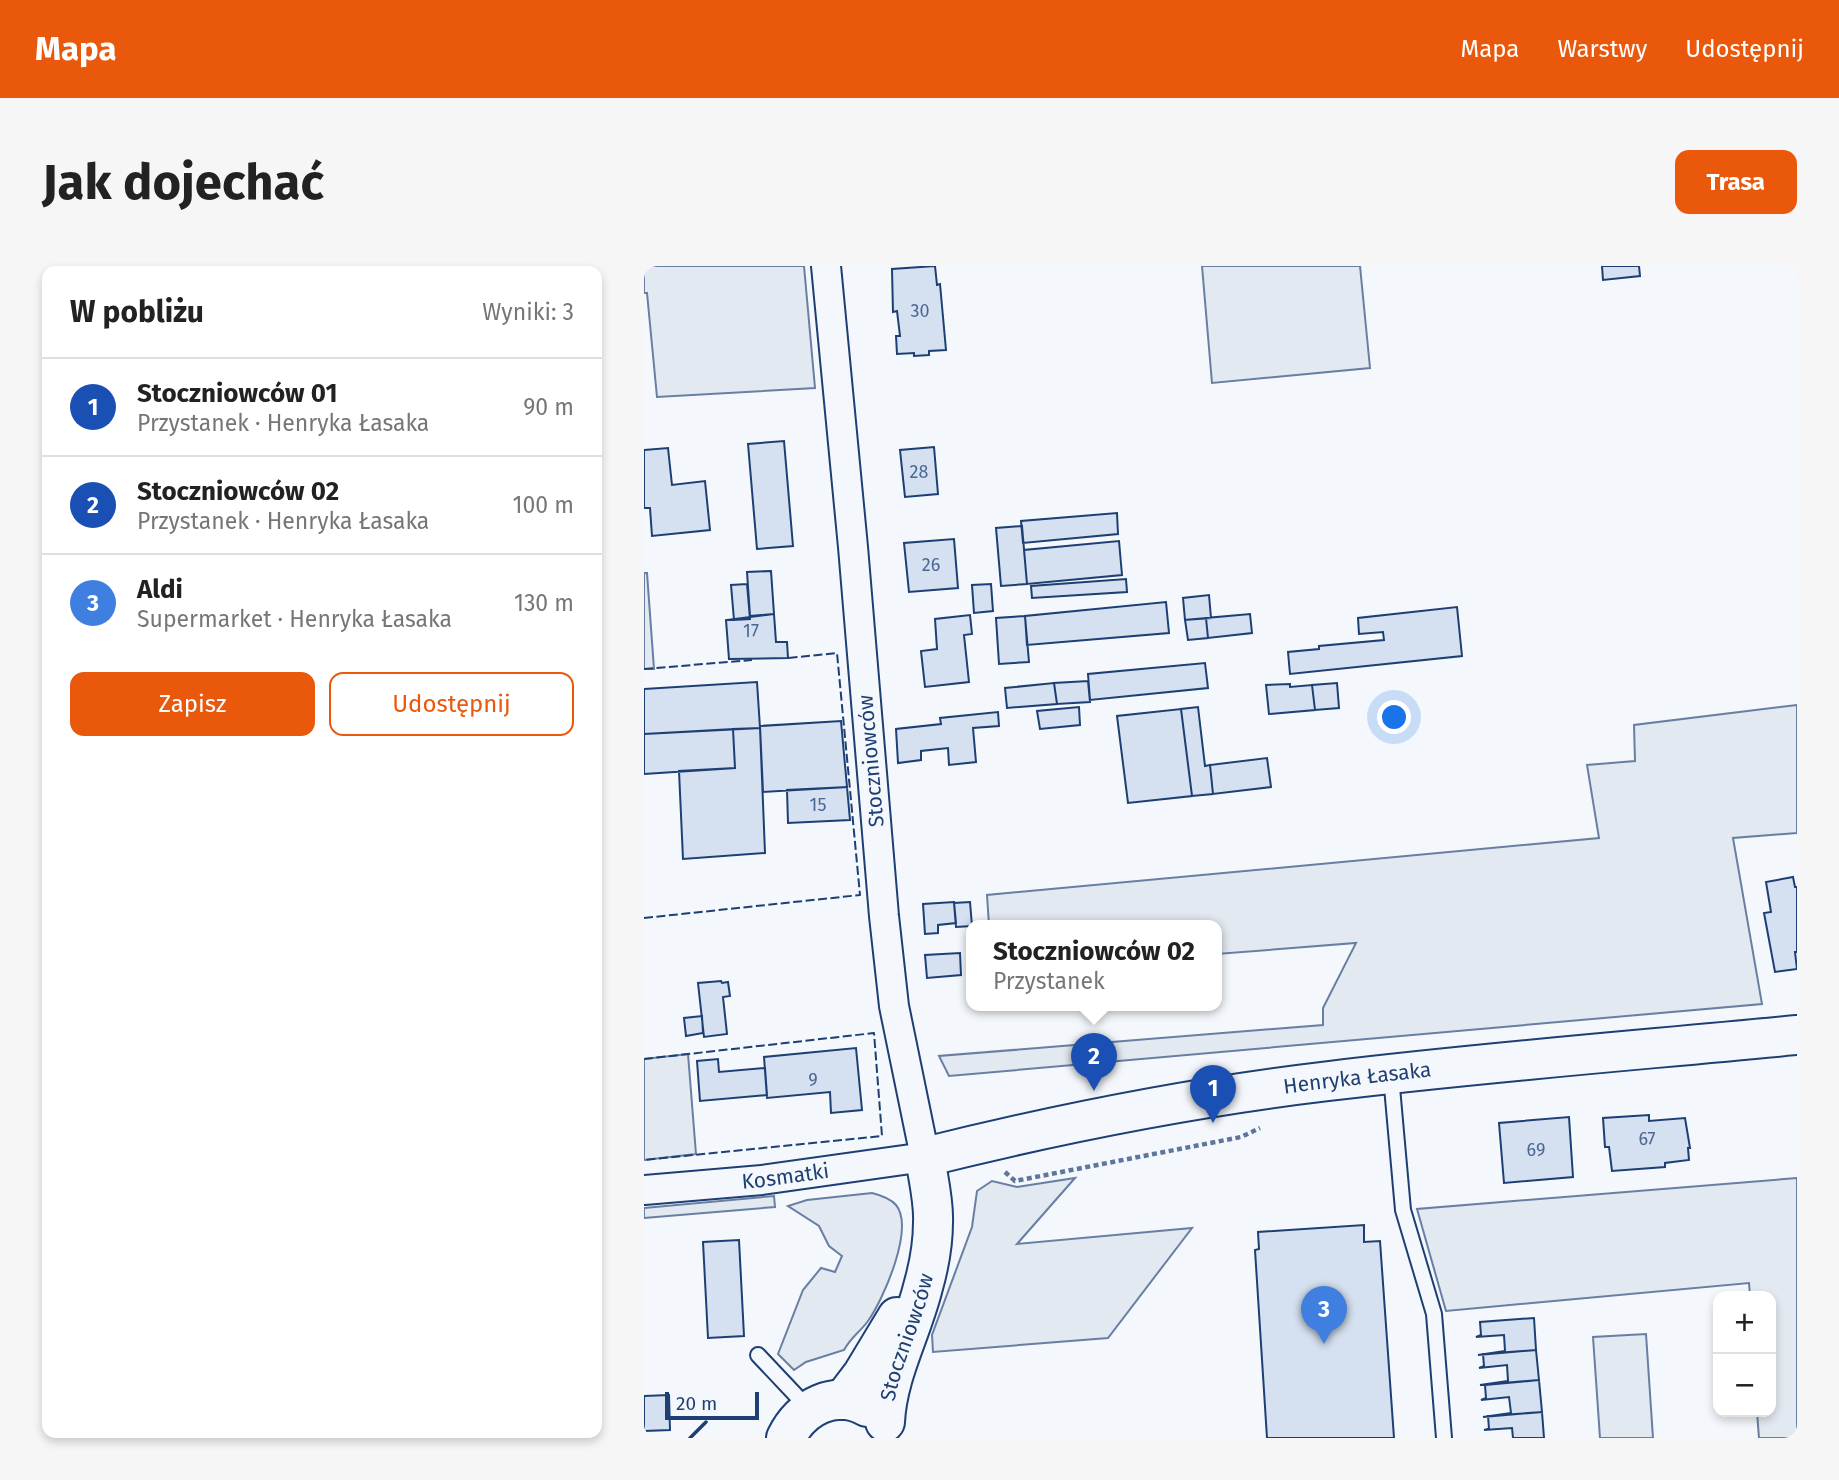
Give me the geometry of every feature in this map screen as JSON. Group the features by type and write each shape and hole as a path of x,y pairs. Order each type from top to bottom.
{"street":[{"name":"Stoczniowców","path":"825,266 894,1006 925,1157 934,1220 930,1254 915,1316 890,1387 889,1430"},
{"name":"Henryka Łasaka","path":"925,1157 993,1140 1213,1097 1391,1074 1797,1035"},
{"name":"Kosmatki","path":"644,1190 762,1180 925,1157"},
{"name":"Stoczniowców","path":"802,1424 862,1375 930,1254"},
{"path":"802,1424 860,1404 874,1411 889,1430"}],"lane":[{"path":"1391,1074 1403,1209 1434,1314 1444,1438"},
{"path":"758,1355 802,1424"}],"path":[{"path":"999,1167 1016,1181 1241,1137 1262,1127"}],"shaded area":[{"path":"644,266 804,266 815,388 657,397 647,293 644,293"},
{"path":"1202,266 1360,266 1370,368 1212,383"},
{"path":"644,573 647,573 654,669 644,669"},
{"path":"1797,705 1797,833 1733,838 1762,1004 949,1076 939,1056 1323,1025 1323,1008 1356,943 1222,954 1222,920 989,920 987,895 1599,838 1587,765 1635,761 1634,725"},
{"path":"688,1054 696,1154 644,1160 644,1059"},
{"path":"1075,1178 1017,1244 1192,1228 1108,1338 933,1352 932,1335 972,1227 977,1191 992,1181 1017,1187"},
{"path":"1797,1178 1797,1438 1759,1438 1757,1417 1776,1417 1776,1291 1750,1291 1749,1283 1446,1311 1417,1209"},
{"path":"872,1193 894,1203 901,1216 902,1230 895,1264 881,1297 868,1321 844,1350 806,1362 794,1370 778,1354 803,1290 821,1268 835,1272 842,1256 829,1246 819,1226 788,1206 807,1200"},
{"path":"774,1196 775,1207 644,1218 644,1208"},
{"path":"1646,1334 1653,1438 1600,1438 1593,1337"}],"building":[{"path":"935,266 937,285 940,284 946,350 929,351 929,355 897,354 896,336 900,336 897,311 893,312 892,269"},
{"path":"1602,266 1639,266 1640,276 1603,280"},
{"path":"784,441 793,546 757,549 748,444"},
{"path":"934,447 938,494 905,497 900,450"},
{"path":"668,448 672,485 705,481 710,530 652,536 650,508 644,508 644,450"},
{"path":"1117,513 1118,534 1023,543 1021,521"},
{"path":"1022,526 1027,584 1001,586 996,528"},
{"path":"954,539 958,588 909,592 904,543"},
{"path":"1119,541 1122,575 1027,584 1024,550"},
{"path":"771,571 774,614 750,616 747,572"},
{"path":"1126,579 1127,592 1032,598 1031,586"},
{"path":"747,584 750,619 734,620 731,585"},
{"path":"991,584 993,611 974,613 972,585"},
{"path":"1209,595 1211,618 1185,620 1183,598"},
{"path":"1166,602 1169,633 1027,645 1025,616"},
{"path":"1457,607 1462,656 1290,674 1288,652 1319,649 1319,646 1384,640 1383,632 1359,634 1358,618"},
{"path":"774,614 776,642 787,642 788,658 729,659 726,620"},
{"path":"1250,614 1252,633 1208,638 1206,618"},
{"path":"970,615 972,634 964,635 969,682 925,687 921,651 937,649 935,619"},
{"path":"1025,616 1029,662 999,664 996,618"},
{"path":"1206,618 1208,638 1188,640 1185,620"},
{"path":"1205,663 1208,688 1090,700 1088,674"},
{"path":"1088,681 1090,702 1057,704 1054,683"},
{"path":"757,682 760,728 644,734 644,689"},
{"path":"1054,683 1057,704 1007,708 1005,688"},
{"path":"1337,683 1339,708 1315,710 1312,685"},
{"path":"1290,684 1290,687 1312,685 1315,710 1269,714 1266,685"},
{"path":"1079,707 1080,725 1040,729 1037,711"},
{"path":"1198,707 1205,766 1210,765 1213,794 1192,796 1181,709"},
{"path":"1181,709 1192,796 1128,803 1117,716"},
{"path":"998,712 999,726 973,728 976,762 949,765 948,748 921,751 921,760 898,763 896,729 941,724 940,718"},
{"path":"841,721 847,787 763,792 760,726"},
{"path":"760,728 765,853 683,859 679,771 735,768 733,729"},
{"path":"733,729 735,768 644,774 644,734"},
{"path":"1267,758 1271,787 1213,794 1210,765"},
{"path":"847,787 850,820 788,823 787,790"},
{"path":"1793,877 1797,887 1797,969 1775,972 1764,913 1771,912 1766,882"},
{"path":"954,902 956,923 938,925 938,933 925,934 923,904"},
{"path":"970,902 972,920 966,920 966,926 956,927 954,903"},
{"path":"960,953 961,975 927,978 925,955"},
{"path":"728,982 730,996 723,997 727,1034 704,1037 698,983"},
{"path":"702,1016 703,1033 686,1036 684,1018"},
{"path":"856,1048 862,1110 831,1113 830,1092 767,1098 764,1057"},
{"path":"718,1059 719,1072 765,1068 767,1095 700,1101 697,1061"},
{"path":"1649,1115 1649,1121 1685,1118 1690,1148 1689,1160 1665,1163 1665,1167 1612,1171 1609,1147 1605,1147 1603,1118"},
{"path":"1569,1117 1573,1177 1504,1183 1499,1123"},
{"path":"1364,1225 1364,1242 1380,1241 1394,1438 1267,1438 1255,1250 1259,1249 1258,1232"},
{"path":"739,1240 744,1336 708,1338 703,1242"},
{"path":"1534,1318 1536,1350 1478,1355 1505,1351 1504,1335 1476,1337 1481,1335 1480,1322"},
{"path":"1536,1350 1539,1380 1480,1385 1508,1381 1507,1365 1479,1368 1484,1366 1483,1354"},
{"path":"1539,1380 1542,1412 1483,1417 1511,1413 1509,1397 1481,1400 1486,1398 1485,1385"},
{"path":"669,1395 670,1430 644,1431 644,1396"},
{"path":"1542,1412 1544,1438 1513,1438 1512,1428 1484,1430 1489,1429 1488,1416"}],"fence":[{"path":"644,918 860,895 837,653 788,658"},
{"path":"644,669 752,660"},
{"path":"644,1059 874,1033 882,1136 644,1160"}],"wall":[{"path":"690,1438 706,1422"}],"place":[{"name":"Stoczniowców 02","path":"1094,1091"},
{"name":"Stoczniowców 01","path":"1213,1123"},
{"name":"Aldi","path":"1324,1344"}]}
